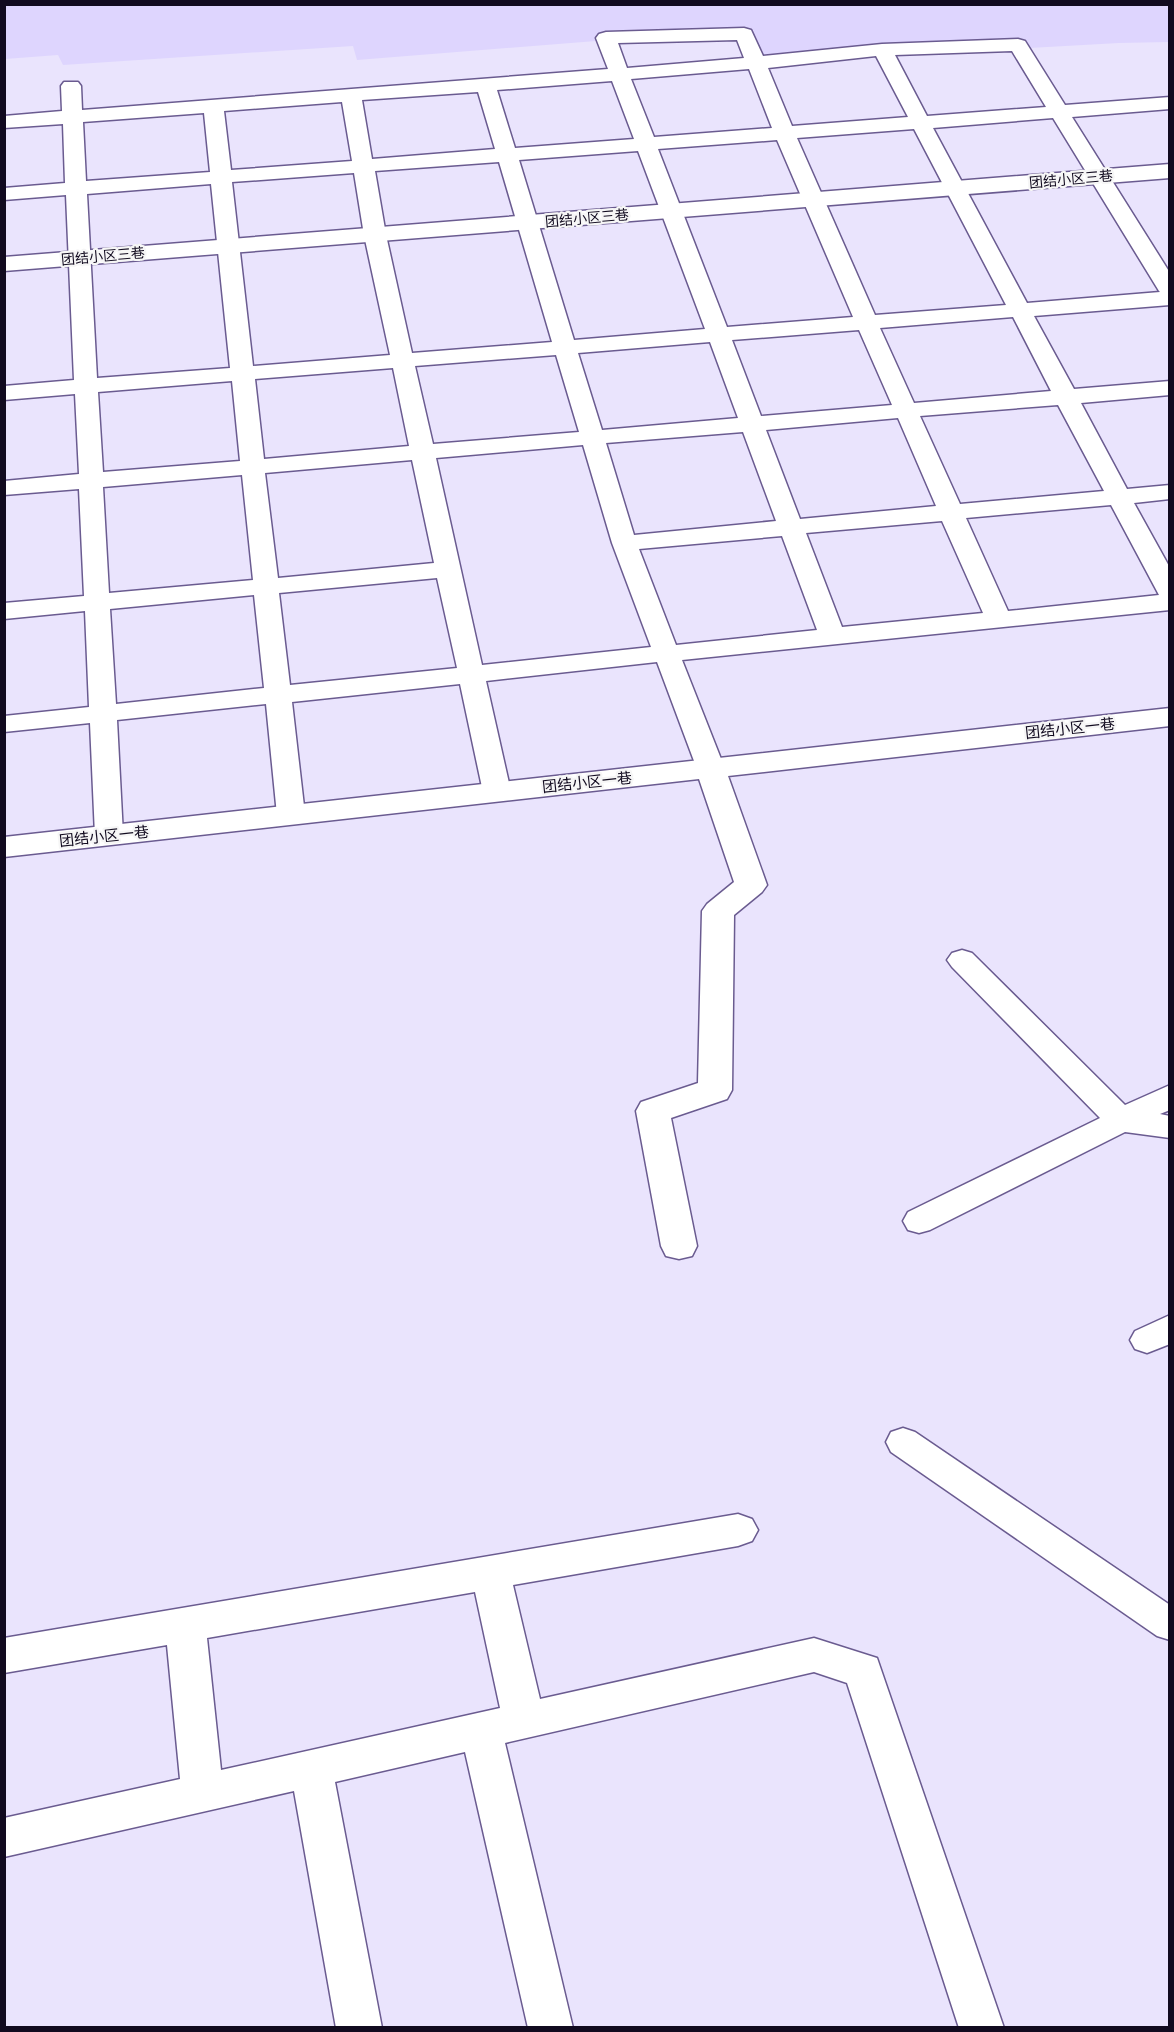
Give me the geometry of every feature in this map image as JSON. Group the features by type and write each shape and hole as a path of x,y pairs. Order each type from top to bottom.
{"street":[{"name":"团结小区三巷","path":"4,264 1170,171"},
{"name":"团结小区一巷","path":"4,847 1170,717"},
{"path":"679,1246 653,1111 715,1090 718,911 751,885 711,769"},
{"path":"4,1656 738,1530"},
{"path":"490,1572 524,1720"},
{"path":"185,1625 203,1794"},
{"path":"4,1838 814,1655 863,1670 982,2028"},
{"path":"481,1730 551,2028"},
{"path":"310,1768 359,2028"}],"lane":[{"path":"832,636 606,38 744,34 812,200 999,620"},
{"path":"4,122 351,94 486,86 882,50 1018,45 1170,291"},
{"path":"882,50 1170,593"},
{"path":"70,86 110,835"},
{"path":"486,86 624,543 711,769"},
{"path":"351,94 375,235 497,792"},
{"path":"4,194 1170,103"},
{"path":"213,105 291,815"},
{"path":"4,393 1170,298"},
{"path":"4,488 253,469 1170,388"},
{"path":"624,543 1170,492"},
{"path":"4,611 449,569"},
{"path":"4,724 1170,602"},
{"path":"962,960 1121,1120 1170,1127"},
{"path":"919,1221 1170,1096"},
{"path":"903,1442 1170,1625"}],"shaded area":[{"path":"5,4 1170,5 1169,42 755,63 734,30 357,60 353,46 63,65 58,55 5,59"}]}
